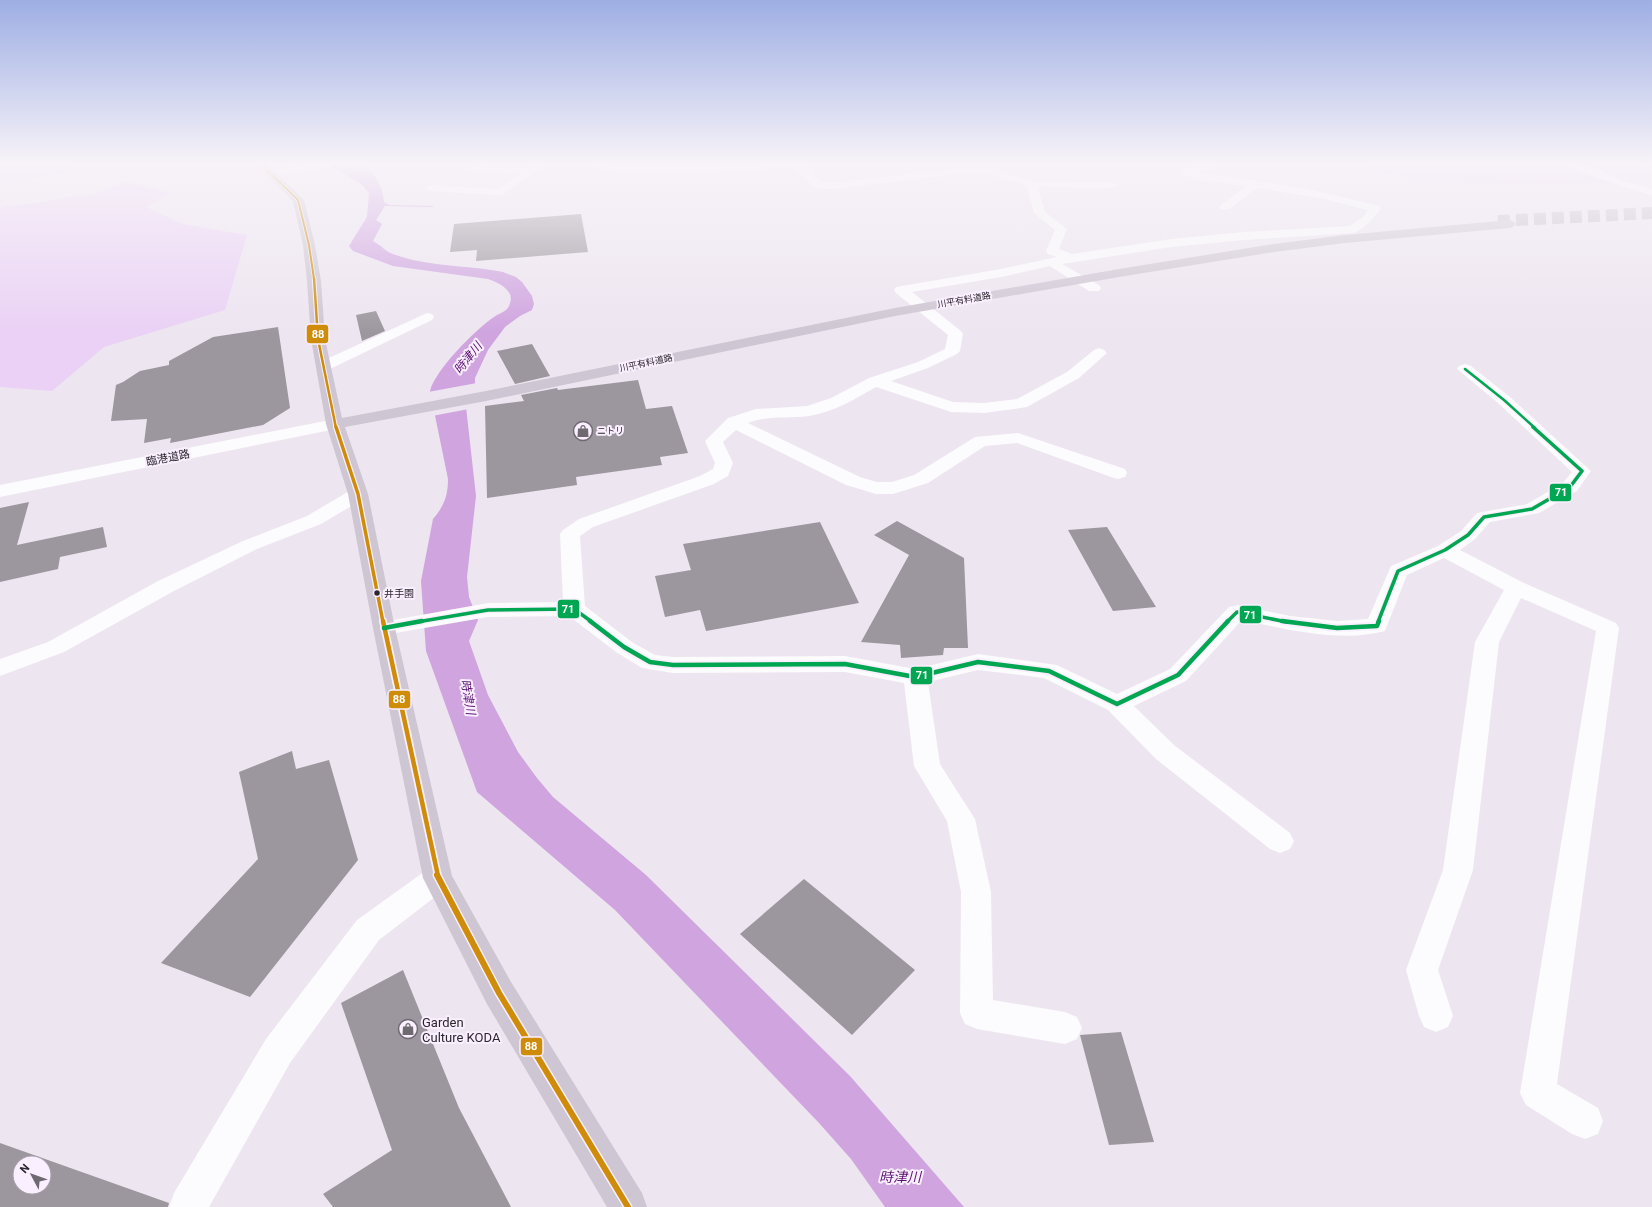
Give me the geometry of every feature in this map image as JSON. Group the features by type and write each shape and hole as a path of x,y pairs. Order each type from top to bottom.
{"highway":[{"path":"303,220 309,246 314,281 318,339 335,424 358,494 384,628 438,878 499,993 628,1207"},
{"name":"川平有料道路","path":"335,424 422,405 895,312 1169,264 1345,239 1504,222"}],"street":[{"path":"1050,220 1061,229 1052,251 1071,258"},
{"path":"574,609 570,534 586,523 707,480 721,472 724,463 714,441 734,422 756,414 809,411 837,402 875,381 923,365 952,351 956,334 901,290 1000,273 1071,258 1171,243 1354,229 1365,220"},
{"path":"1055,265 1094,288"},
{"path":"324,366 427,318"},
{"path":"875,381 951,407 984,408 1021,403 1073,375 1098,353"},
{"path":"1117,704 1178,675 1237,612 1290,623 1338,628 1377,626 1398,572 1445,550 1468,535 1484,517 1532,509 1570,487 1582,471 1504,400 1465,369"},
{"path":"734,422 854,481 876,488 893,488 921,479 981,441 1018,438 1118,473"},
{"name":"臨港道路","path":"0,491 335,424"},
{"path":"0,668 56,647 166,586 250,545 314,520 358,494"},
{"path":"1445,550 1516,588 1608,628 1538,1093 1585,1121"},
{"path":"1436,1016 1422,970 1458,870 1487,642 1516,588"},
{"path":"384,628 488,610 574,609 624,647 650,662 673,664 845,664 915,677 978,662 1049,671 1117,704 1165,752 1280,841"},
{"path":"915,677 927,766 961,819 976,892 977,1013 1065,1028"},
{"path":"188,1207 278,1051 368,930 438,878"}],"shaded area":[{"path":"0,220 174,220 182,224 247,235 225,310 104,347 52,391 0,387"}],"water":[{"name":"時津川","path":"365,220 376,220 382,224 373,241 388,252 406,258 434,264 503,272 516,277 522,282 532,296 534,304 532,310 520,316 505,327 488,350 475,378 475,383 466,407 476,496 467,577 469,597 478,620 469,641 488,695 518,752 553,797 646,875 850,1076 964,1207 885,1207 851,1159 819,1123 615,910 477,792 426,651 421,581 433,519 445,500 448,479 430,391 433,382 457,351 486,323 504,312 509,306 511,298 508,290 496,282 488,279 393,266 353,251 349,246"}],"pier":[{"path":"477,383 469,409 432,416 428,392"}],"building":[{"path":"501,220 582,220 588,252 476,261 477,250 450,252 454,224"},
{"path":"376,311 385,331 362,341 356,315"},
{"path":"278,327 290,408 263,425 170,443 171,438 144,443 147,419 111,421 116,385 140,371 169,365 169,361 213,337"},
{"path":"532,344 550,376 515,384 497,351"},
{"name":"ニトリ","path":"638,380 646,409 672,406 688,453 660,457 662,465 576,477 577,485 487,498 485,406 524,401 521,395 557,388 558,390"},
{"path":"29,502 17,545 103,527 107,547 60,557 58,569 0,582 0,508"},
{"path":"897,521 964,558 968,648 944,648 943,655 901,658 900,645 861,642 909,555 874,535"},
{"path":"820,522 859,603 706,631 700,610 665,617 655,576 691,570 683,544"},
{"path":"1107,527 1156,607 1113,611 1068,530"},
{"path":"292,751 296,769 329,760 358,860 250,997 161,963 258,859 239,772"},
{"path":"804,879 915,970 852,1035 740,934"},
{"path":"403,970 459,1108 511,1207 333,1207 323,1194 392,1150 341,1003"},
{"path":"1121,1032 1154,1142 1109,1145 1080,1035"},
{"path":"0,1143 34,1155 12,1155 12,1195 52,1195 52,1161 169,1203 168,1207 0,1207"}],"tunnel":[{"path":"1498,221 1511,220"}],"transit line":[{"name":"88","path":"303,220 309,245 314,281 318,339 335,424 358,494 384,628 438,878 499,993 628,1207"},
{"name":"71","path":"384,628 488,610 574,609 624,647 650,662 673,665 845,664 915,677 978,662 1049,671 1117,704 1178,675 1237,612 1290,623 1337,628 1377,626 1398,571 1445,550 1468,535 1484,517 1532,509 1570,487 1582,471 1504,400 1465,369"}],"place":[{"name":"ニトリ","path":"583,431"},
{"name":"井手園","path":"377,593"},
{"name":"Garden Culture KODA","path":"408,1029"}]}
